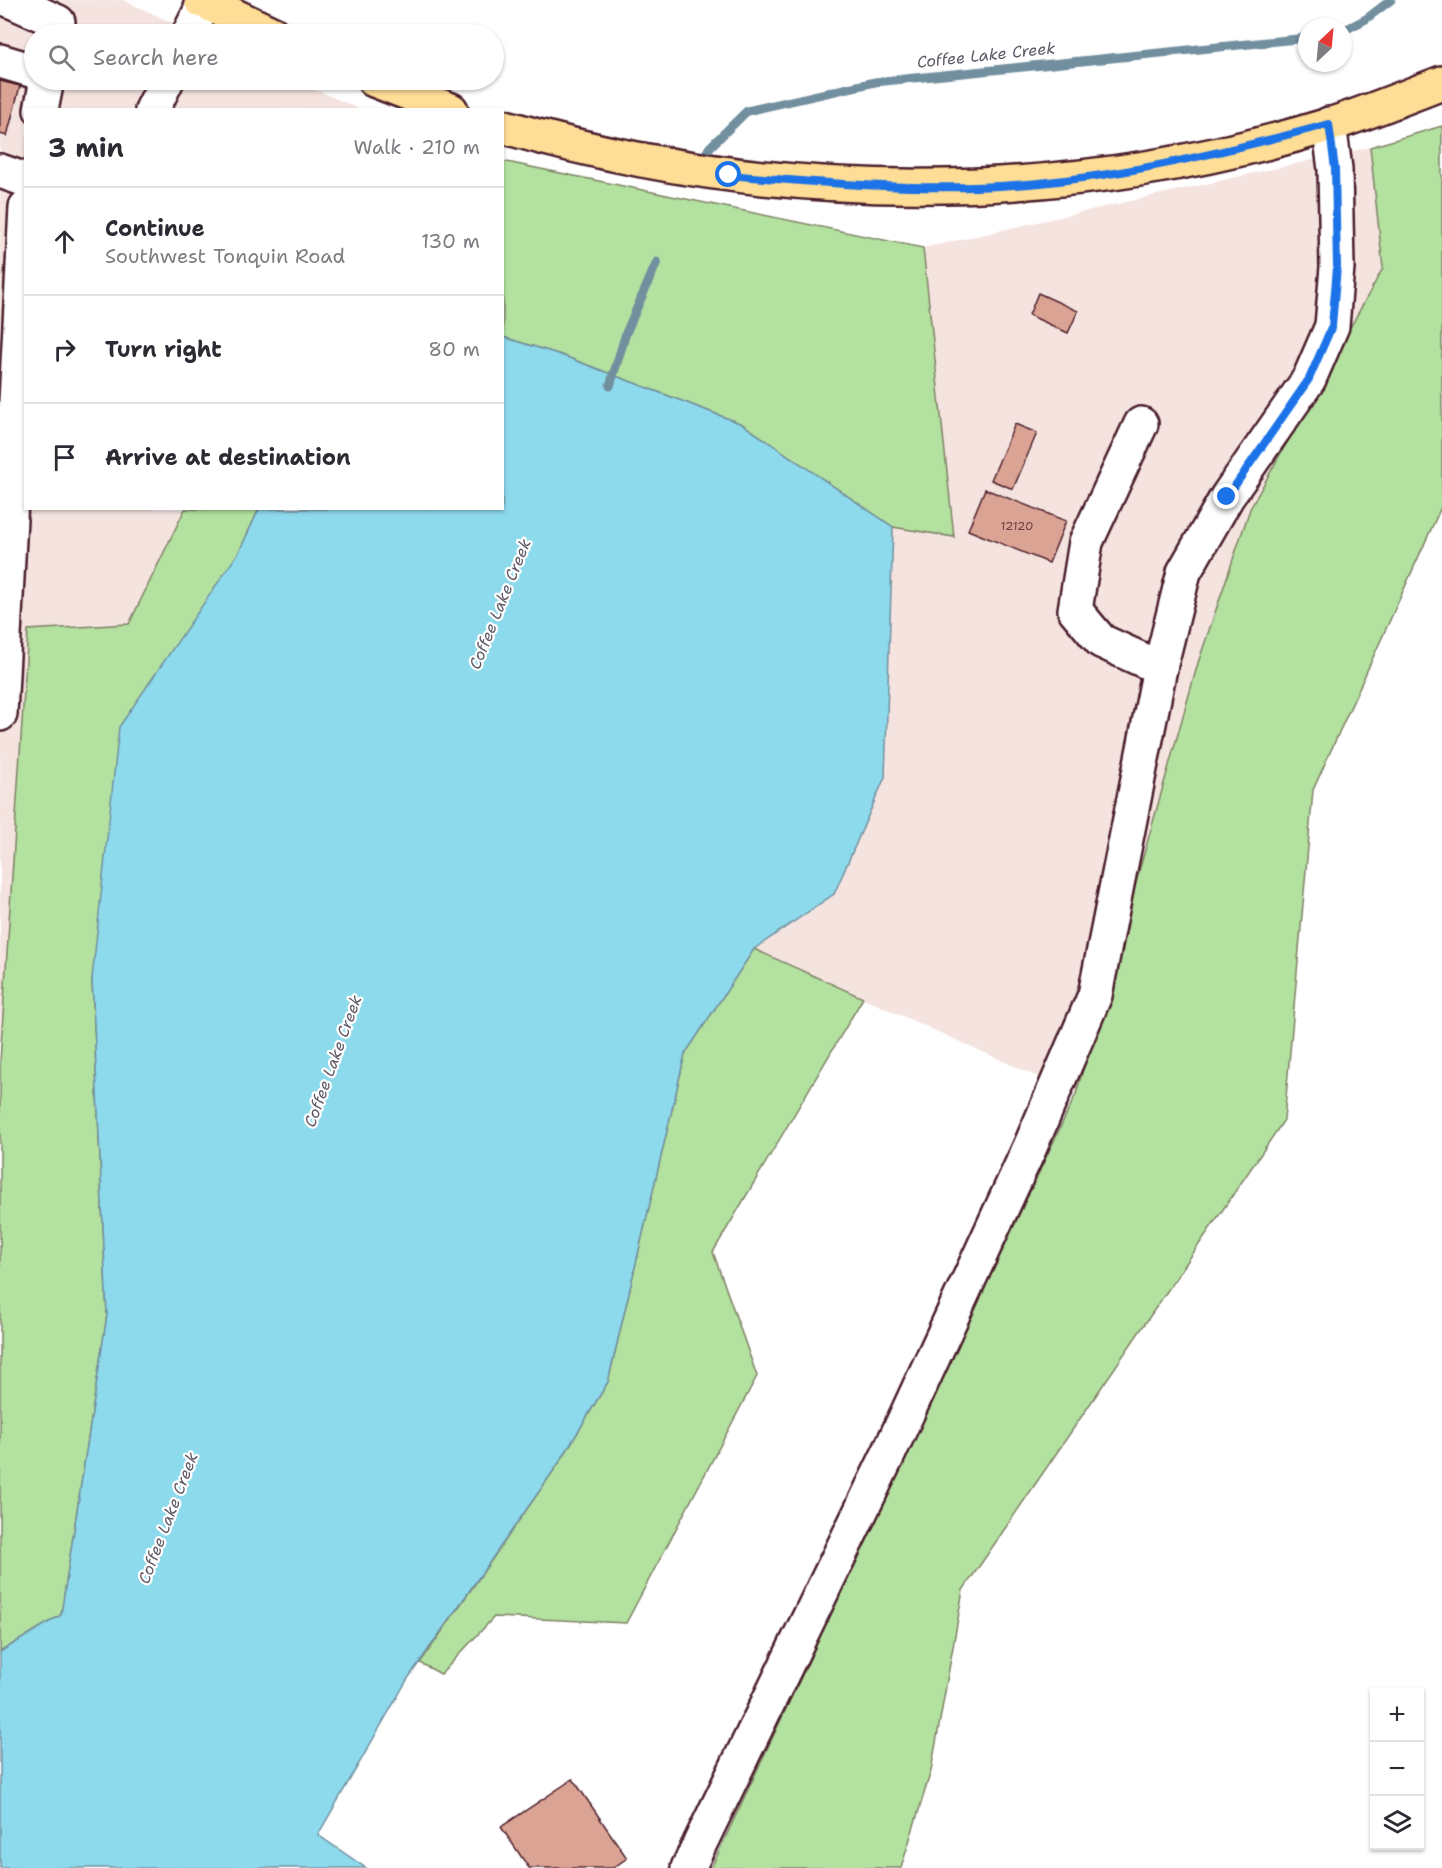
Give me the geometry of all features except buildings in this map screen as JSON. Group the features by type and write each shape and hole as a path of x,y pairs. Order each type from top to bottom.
{"main road":[{"path":"203,1 252,24"},
{"path":"504,126 622,156 729,175 852,186 977,187 1104,175 1242,148 1329,124 1442,83"},
{"path":"400,90 446,108"}],"lane":[{"path":"9,0 58,22 58,24"},
{"path":"193,24 203,1"},
{"path":"0,61 24,68"},
{"path":"41,108 44,90"},
{"path":"153,108 162,90"},
{"path":"688,1868 894,1443 1030,1147 1095,995 1160,668 1184,572 1227,497 1309,379 1332,326 1337,267 1335,169 1329,124"},
{"path":"0,171 24,179"},
{"path":"0,714 24,246"},
{"path":"1141,424 1086,542 1076,610 1101,641 1160,668"}],"shaded area":[{"path":"0,0 123,0 175,24 24,24 24,90 316,90 357,108 24,108 24,510 185,510 129,624 0,1061"},
{"path":"1370,147 1383,268 1250,509 1198,663 1076,1094 754,949 834,894 885,777 893,527 954,537 923,248"}],"green space":[{"path":"1442,126 1442,505 1313,790 1284,1120 963,1590 931,1771 901,1868 711,1868 1076,1094 1198,663 1250,509 1383,268 1370,147"},
{"path":"504,161 923,248 954,537 893,527 742,424 561,355 504,337"},
{"path":"185,510 259,510 239,552 92,979 107,1315 61,1615 0,1652 0,1061 28,630 129,624"},
{"path":"754,949 863,998 713,1252 757,1376 626,1623 494,1617 441,1674 420,1663 561,1460 608,1382 685,1054"}],"water":[{"path":"504,337 561,355 742,424 893,527 885,777 834,894 754,949 685,1054 608,1382 561,1460 407,1680 318,1835 366,1868 0,1868 0,1652 61,1615 107,1315 92,979 119,727 239,552 259,510 504,510"}],"waterway":[{"name":"Coffee Lake Creek","path":"1352,26 1391,0"},
{"name":"Coffee Lake Creek","path":"700,163 710,147 747,111 875,82 1298,39"},
{"name":"Coffee Lake Creek","path":"610,386 626,333 657,262"}],"route":[{"path":"729,175 852,186 977,187 1104,175 1242,148 1329,124 1335,169 1337,267 1332,326 1309,379 1227,497"}]}
